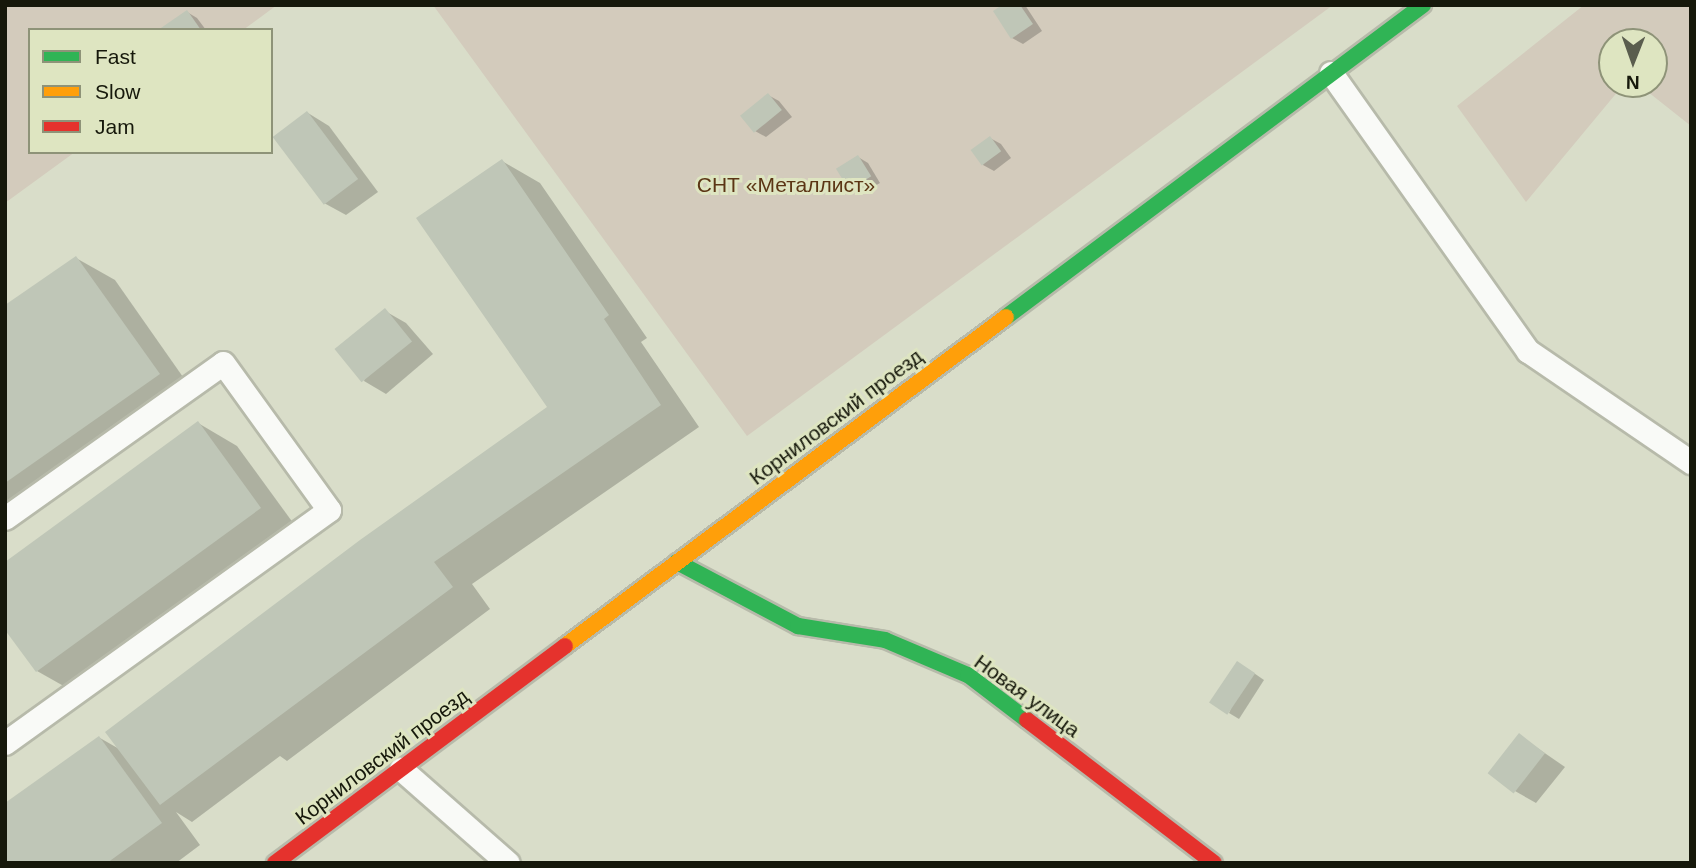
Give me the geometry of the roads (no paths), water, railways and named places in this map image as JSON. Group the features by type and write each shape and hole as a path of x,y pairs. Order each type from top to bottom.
{"street":[{"name":"Корниловский проезд","path":"275,863 1423,5"},
{"name":"Новая улица","path":"677,562 798,626 885,640 968,675 1214,863"}],"lane":[{"path":"1331,73 1528,351 1691,462"},
{"path":"5,518 223,363 329,510 5,743"},
{"path":"401,769 508,863"}],"park label":[{"name":"СНТ «Металлист»","path":"786,185"}]}
